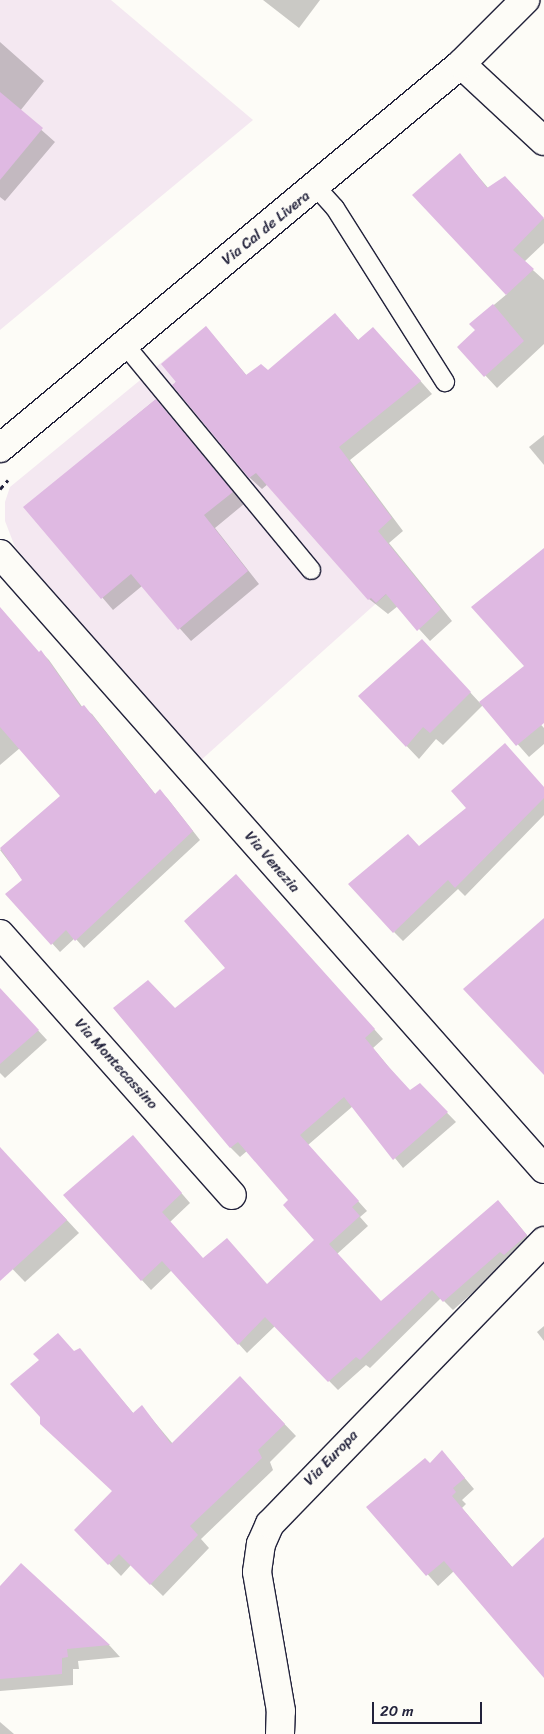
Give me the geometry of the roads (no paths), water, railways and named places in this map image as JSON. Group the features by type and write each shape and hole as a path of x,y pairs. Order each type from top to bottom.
{"street":[{"name":"Via Cal de Livera","path":"0,448 316,187 461,64 525,0"},
{"path":"461,64 544,141"},
{"name":"Via Venezia","path":"0,554 544,1169"},
{"name":"Via Montecassino","path":"0,934 232,1195"},
{"name":"Via Europa","path":"280,1734 281,1711 257,1572 261,1544 270,1524 544,1241"}],"lane":[{"path":"316,187 335,208 445,382"},
{"path":"125,345 311,570"}]}
